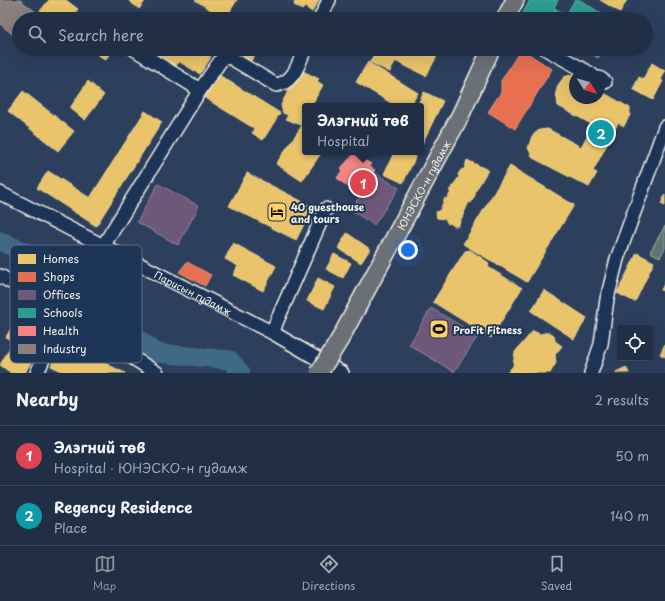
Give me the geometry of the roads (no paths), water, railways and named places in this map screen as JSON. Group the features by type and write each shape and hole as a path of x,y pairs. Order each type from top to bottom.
{"main road":[{"path":"509,12 515,0"},
{"name":"ЮНЭСКО-н гудамж","path":"319,373 340,340 460,116 488,56"}],"street":[{"path":"323,12 329,0"},
{"path":"145,56 200,90"},
{"path":"103,245 200,90 221,60 226,57 231,58 276,85 285,84 291,79 302,56"},
{"path":"559,56 580,68"},
{"path":"591,373 601,344 607,300 616,259 665,127"},
{"name":"Парисын гудамж","path":"0,193 100,245"},
{"path":"273,333 326,209"},
{"name":"Парисын гудамж","path":"142,266 273,333 342,373"},
{"path":"0,276 10,281"},
{"path":"37,373 41,363"},
{"path":"141,363 157,373"}],"waterway":[{"path":"0,241 10,245"},
{"path":"142,342 157,353 230,360 241,373"}],"place":[{"name":"Regency Residence","path":"601,133"},
{"name":"Элэгний төв","path":"363,183"},
{"name":"40 guesthouse and tours","path":"277,212"},
{"name":"ProFit Fitness","path":"439,329"}]}
